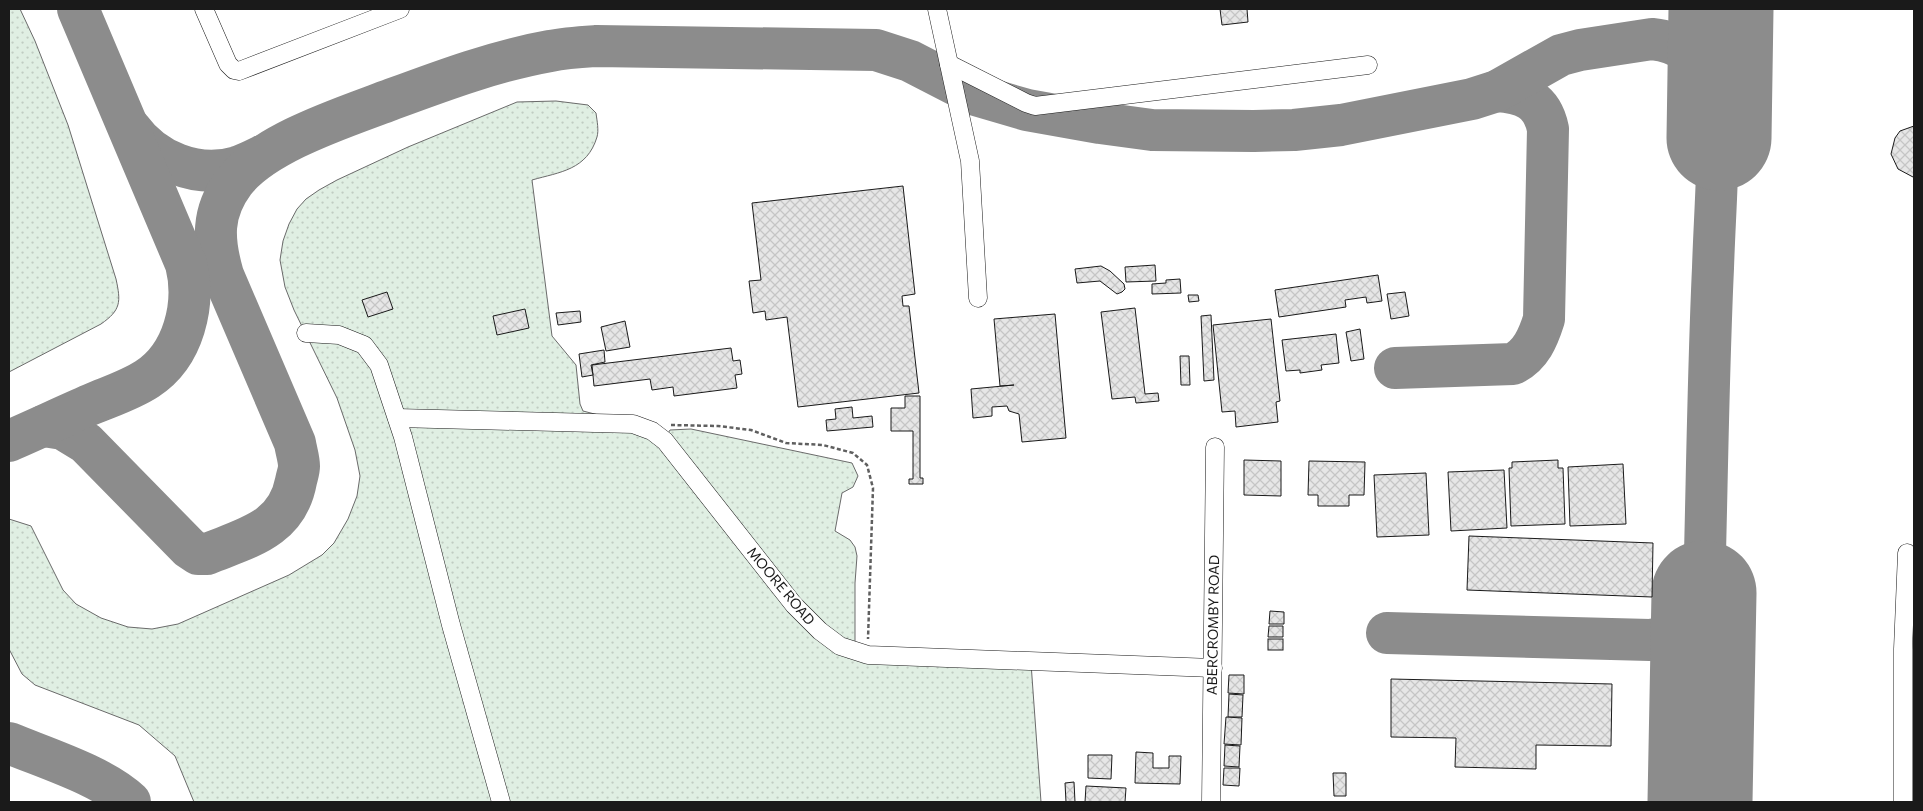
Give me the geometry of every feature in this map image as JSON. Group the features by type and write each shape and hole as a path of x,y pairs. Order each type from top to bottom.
{"street":[{"path":"204,9 228,64 234,70 239,71 400,9"},
{"path":"937,9 970,161 978,298"},
{"path":"949,64 1035,106 1368,65"},
{"path":"306,333 339,335 364,345 379,364 403,436 451,625 501,802"},
{"name":"MOORE ROAD","path":"397,418 633,424 652,431 664,441 794,605 820,631 840,646 868,656 1213,668"},
{"name":"ABERCROMBY ROAD","path":"1211,802 1215,447"},
{"path":"1903,802 1903,649 1907,553"}],"path":[{"path":"671,425 718,426 751,430 786,443 823,445 853,453 867,465 873,488 868,656"}],"green space":[{"path":"9,9 20,9 35,41 68,125 116,279 119,300 116,310 101,324 9,372"},
{"path":"556,101 588,105 596,113 598,125 597,137 587,157 562,172 532,180 552,336 576,365 580,404 583,411 633,424 664,440 670,430 691,429 852,463 858,476 853,487 842,493 835,531 850,540 855,547 857,556 855,651 1031,663 1041,802 194,802 175,756 139,725 35,685 22,674 9,649 9,519 31,526 63,590 76,604 101,618 128,627 152,629 178,624 289,575 322,555 334,543 348,519 357,496 360,476 355,450 337,398 294,310 285,287 280,260 283,241 289,224 297,209 306,199 319,190 408,147 517,102"}],"building":[{"path":"1220,9 1247,9 1248,22 1222,25"},
{"path":"1914,126 1913,177 1898,169 1891,154 1895,138 1900,131"},
{"path":"903,186 915,294 902,296 903,306 909,306 919,393 798,407 787,317 766,320 765,311 753,313 749,281 761,280 752,203"},
{"path":"1155,265 1156,281 1126,282 1125,267"},
{"path":"1101,266 1110,271 1124,284 1125,289 1122,292 1117,294 1100,281 1077,283 1075,269"},
{"path":"1378,275 1382,301 1367,303 1366,297 1345,300 1346,307 1279,317 1275,290"},
{"path":"1180,279 1181,293 1152,294 1152,284"},
{"path":"387,292 393,309 368,317 362,300"},
{"path":"1405,292 1409,316 1391,319 1387,294"},
{"path":"1188,295 1198,295 1199,301 1189,302"},
{"path":"1135,308 1145,394 1158,393 1159,401 1136,403 1135,397 1112,399 1101,312"},
{"path":"525,309 529,328 497,335 493,316"},
{"path":"580,311 581,322 558,325 556,313"},
{"path":"1055,314 1066,438 1022,442 1019,414 1009,411 1007,406 992,407 992,416 973,418 971,389 1014,385 1000,386 994,319"},
{"path":"1211,315 1214,380 1204,381 1201,316"},
{"path":"1271,319 1280,401 1276,402 1278,422 1236,427 1235,411 1222,412 1213,325"},
{"path":"625,321 630,347 606,351 601,327"},
{"path":"1360,329 1364,359 1351,361 1346,332"},
{"path":"1336,334 1339,363 1321,365 1322,370 1300,373 1300,370 1286,371 1282,340"},
{"path":"731,348 733,361 740,360 742,374 735,375 737,388 674,396 673,387 652,390 650,379 594,386 592,365"},
{"path":"604,350 605,362 591,365 593,375 582,377 579,354"},
{"path":"1180,356 1189,356 1190,385 1181,385"},
{"path":"905,396 920,396 920,478 923,478 923,484 909,484 909,479 913,479 913,431 891,431 891,408 905,408"},
{"path":"852,407 853,418 872,416 873,427 827,431 826,420 836,419 835,409"},
{"path":"1244,460 1281,461 1281,496 1244,495"},
{"path":"1558,460 1558,468 1563,468 1565,524 1511,526 1509,468 1512,468 1512,462"},
{"path":"1309,461 1365,462 1364,495 1349,495 1349,506 1318,506 1318,495 1308,495"},
{"path":"1623,464 1626,524 1570,526 1568,467"},
{"path":"1504,470 1507,528 1451,531 1448,472"},
{"path":"1426,473 1429,535 1377,537 1374,475"},
{"path":"1469,536 1653,543 1652,597 1467,590"},
{"path":"1270,611 1284,612 1284,624 1269,624"},
{"path":"1269,626 1283,626 1283,637 1268,637"},
{"path":"1268,639 1283,639 1283,650 1268,650"},
{"path":"1229,675 1244,675 1244,694 1228,693"},
{"path":"1391,679 1612,684 1611,746 1536,745 1536,769 1455,767 1456,738 1391,737"},
{"path":"1229,694 1243,695 1242,717 1228,717"},
{"path":"1226,717 1242,718 1241,745 1224,744"},
{"path":"1225,745 1240,746 1239,767 1224,766"},
{"path":"1136,752 1153,753 1153,768 1169,768 1169,756 1181,756 1180,784 1135,783"},
{"path":"1088,755 1112,755 1111,779 1088,778"},
{"path":"1224,768 1240,768 1239,786 1223,785"},
{"path":"1333,773 1346,773 1346,796 1334,796"},
{"path":"1074,782 1075,802 1066,802 1065,783"},
{"path":"1086,786 1126,788 1125,802 1085,802"}],"taxiway":[{"path":"9,441 127,390 147,379 160,369 170,357 178,343 188,312 189,279 186,264 78,9"},
{"path":"44,426 63,429 86,443 189,548 198,554 207,554 263,530 284,511 291,498 299,460 295,443 223,275 217,250 216,227 221,205 227,193 247,168 264,155 305,133 348,115 448,79 529,55 561,49 596,46 876,50 910,61 976,95 1027,110 1152,130 1254,131 1294,130 1341,125 1472,99 1497,91 1561,55 1580,50 1652,39 1682,48 1697,60 1709,77 1718,108 1719,141 1710,349 1704,593 1701,603 1685,626 1670,635 1650,640 1387,633"},
{"path":"1395,368 1513,364 1529,351 1542,326 1544,319 1548,129 1541,111 1530,100 1516,94 1497,91"},
{"path":"130,128 151,150 164,158 192,169 222,170 240,166 262,156"},
{"path":"9,743 89,776 105,784 130,802"}],"runway":[{"path":"1719,138 1721,9"},
{"path":"1700,802 1704,593"}]}
